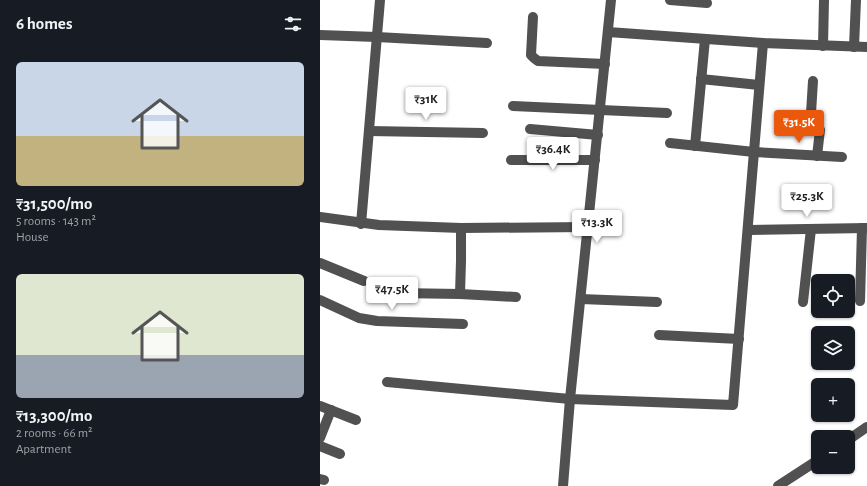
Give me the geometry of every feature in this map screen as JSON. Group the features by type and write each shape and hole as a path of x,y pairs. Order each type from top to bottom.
{"street":[{"path":"361,224 380,0"},
{"path":"563,486 570,399 611,0"},
{"path":"670,0 708,3"},
{"path":"823,46 824,0"},
{"path":"854,47 856,0"},
{"path":"533,17 532,55 538,61 605,64"},
{"path":"608,32 763,43 867,47"},
{"path":"320,35 486,44"},
{"path":"695,146 705,39"},
{"path":"387,382 570,399 734,405 763,43"},
{"path":"701,79 759,85"},
{"path":"813,81 811,119 820,130 817,156"},
{"path":"512,106 667,113"},
{"path":"530,129 598,135"},
{"path":"369,132 483,133"},
{"path":"670,143 754,152 842,158"},
{"path":"511,160 595,160"},
{"path":"320,217 379,226 461,228 588,228"},
{"path":"460,294 461,228"},
{"path":"748,230 864,228 860,300"},
{"path":"803,302 812,229"},
{"path":"320,263 364,281"},
{"path":"397,293 516,297"},
{"path":"581,298 657,302"},
{"path":"320,300 358,318 377,321 463,324"},
{"path":"658,335 739,339"},
{"path":"320,406 356,420"},
{"path":"320,438 331,410"},
{"path":"855,436 867,428"},
{"path":"320,446 340,454"},
{"path":"778,486 811,465"}]}
